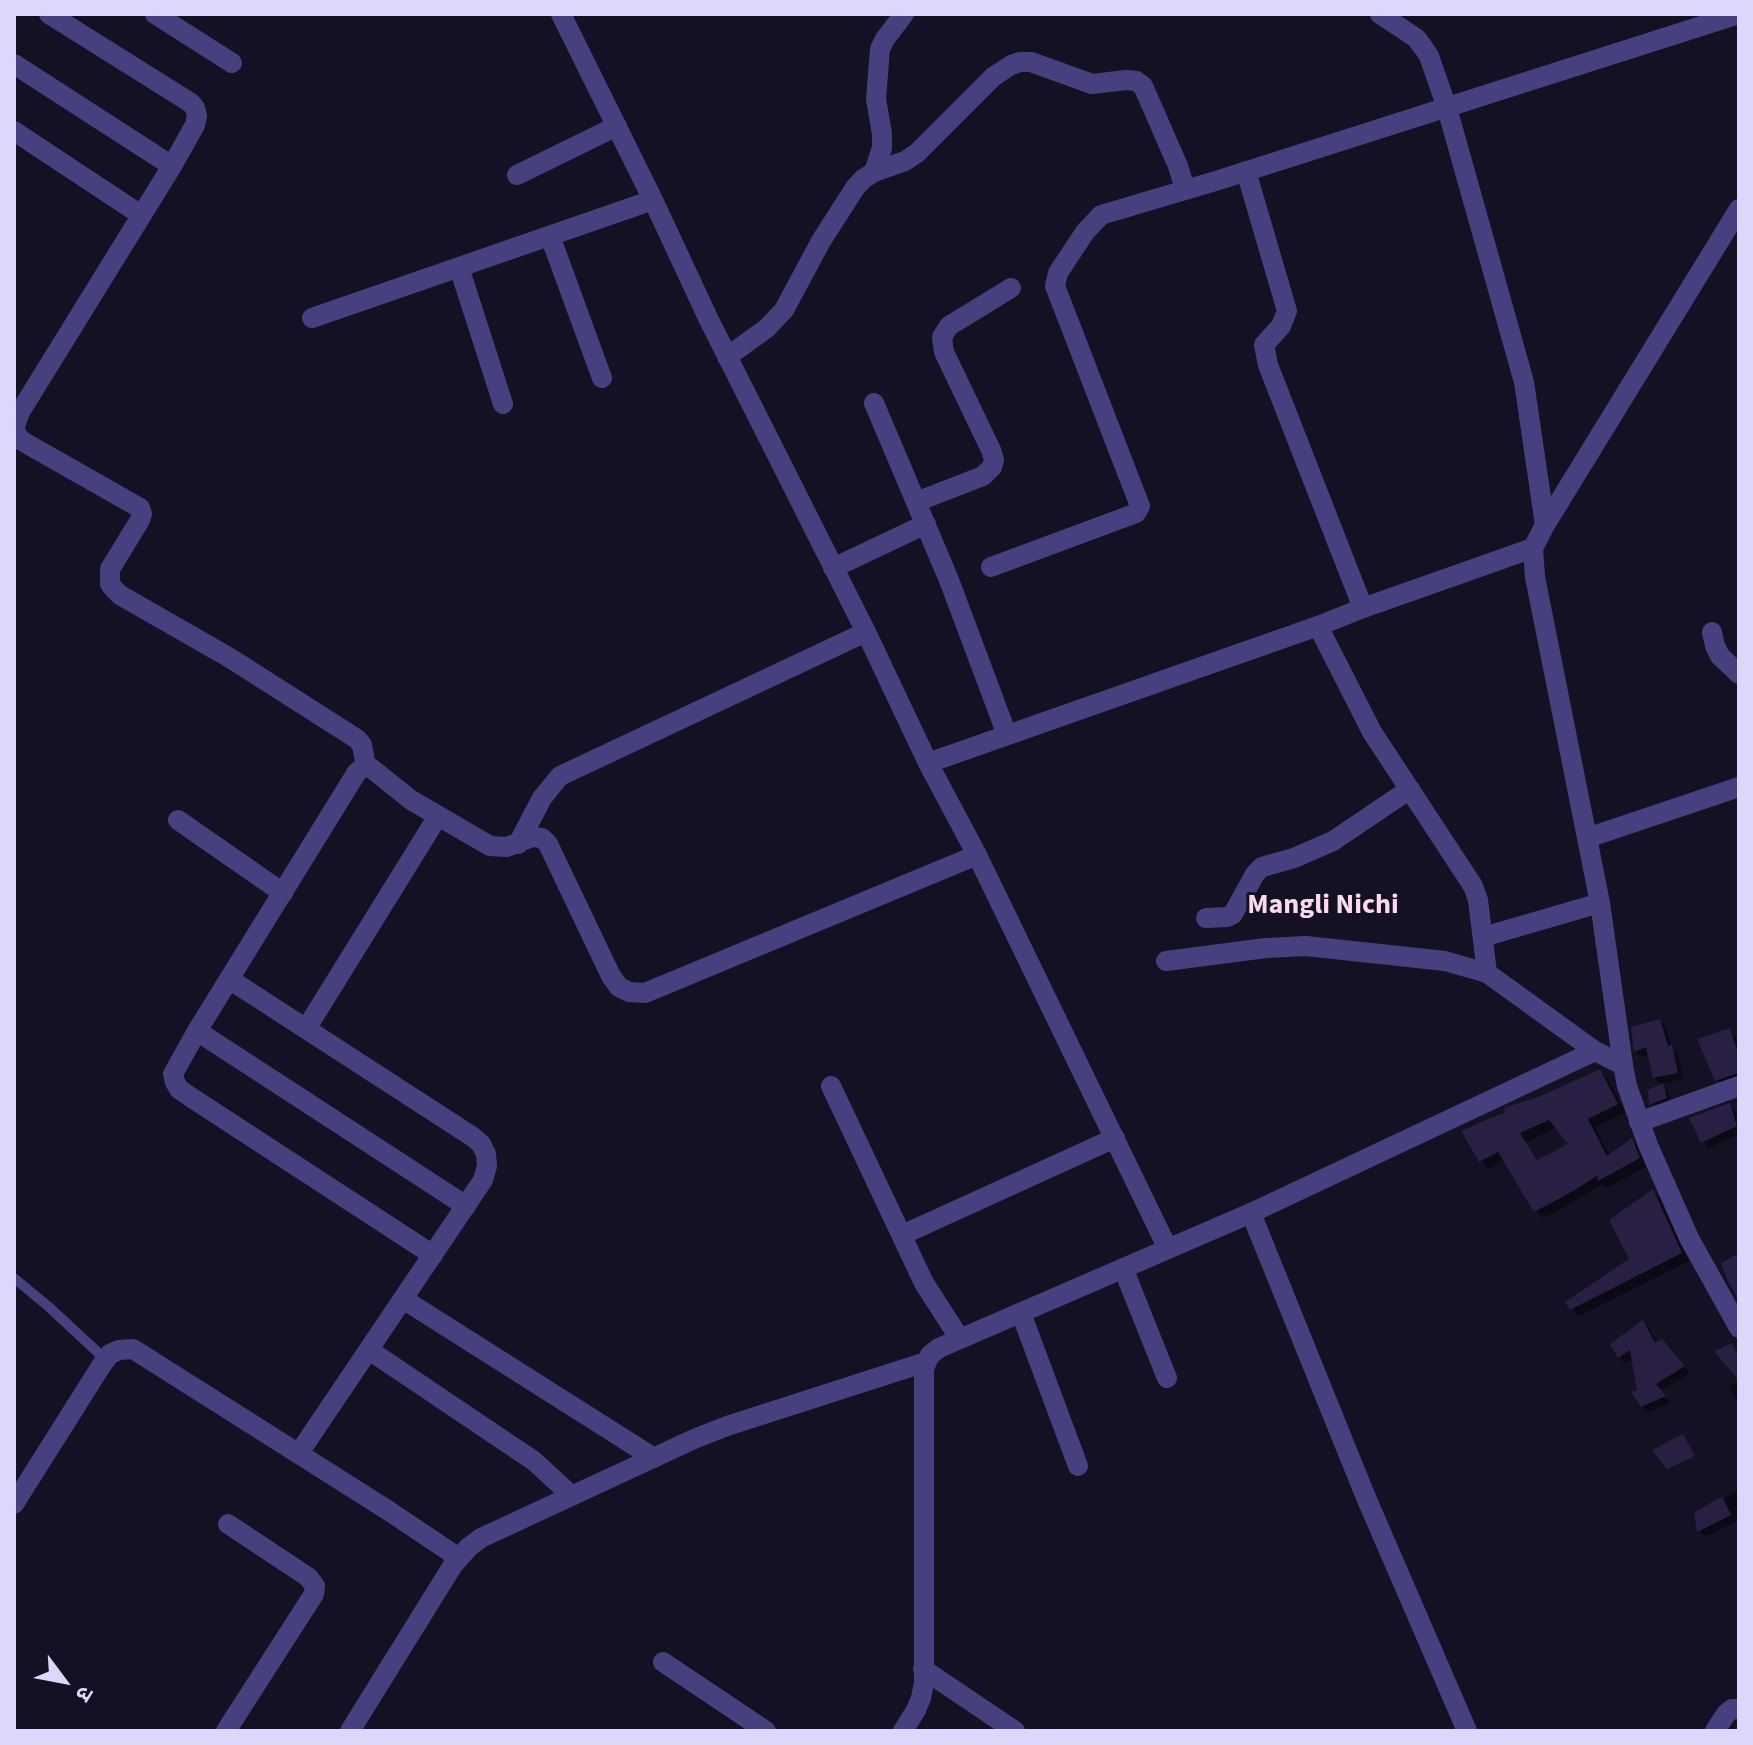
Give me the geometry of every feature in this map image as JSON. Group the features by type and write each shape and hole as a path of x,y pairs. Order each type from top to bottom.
{"street":[{"path":"49,14 191,103 197,116 172,166 20,412 15,435 140,508 140,520 110,569 110,584 120,595 230,658 345,731 362,745 366,767"},
{"path":"155,14 232,63"},
{"path":"561,14 1168,1249"},
{"path":"874,172 882,148 876,99 880,49 904,14"},
{"path":"1380,14 1416,38 1423,47 1447,108 1524,382 1545,525"},
{"path":"991,567 1131,515 1139,509 1140,501 1057,293 1055,279 1085,232 1101,215 1739,14"},
{"path":"727,357 767,328 784,310 821,241 863,179 917,153 993,77 1011,65 1031,62 1092,84 1136,81 1143,86 1185,189"},
{"path":"14,64 172,166"},
{"path":"517,175 617,126"},
{"path":"14,131 141,215"},
{"path":"1246,171 1287,311 1281,326 1264,345 1268,365 1363,608"},
{"path":"312,318 653,200"},
{"path":"1739,209 1533,548 1535,577 1600,903 1627,1086 1639,1122 1689,1238 1739,1328"},
{"path":"550,236 602,378"},
{"path":"459,267 503,404"},
{"path":"916,502 983,476 992,467 994,460 991,450 944,352 942,337 949,326 1011,288"},
{"path":"874,403 949,580 1007,735"},
{"path":"833,568 926,524"},
{"path":"928,763 1533,548"},
{"path":"1318,626 1361,714 1473,886 1478,900 1487,973"},
{"path":"518,844 542,798 560,776 866,632"},
{"path":"1712,632 1720,656 1739,674"},
{"path":"433,1255 179,1089 173,1074 357,772 371,768 411,800 490,846 498,848 518,844 536,836 548,844 611,976 619,987 629,992 645,993 977,855"},
{"path":"1587,838 1739,787"},
{"path":"1206,918 1233,914 1262,867 1294,858 1333,841 1410,789"},
{"path":"306,1029 438,816"},
{"path":"178,820 283,893"},
{"path":"1483,937 1600,903"},
{"path":"1166,961 1253,949 1306,946 1445,961 1487,973 1595,1051 1623,1065"},
{"path":"229,979 481,1144 486,1154 483,1180 299,1453"},
{"path":"197,1031 466,1206"},
{"path":"903,1731 921,1698 924,1683 926,1362 930,1355 939,1348 1251,1213 1595,1051"},
{"path":"831,1086 931,1295 960,1339"},
{"path":"1639,1122 1739,1086"},
{"path":"902,1235 1115,1138"},
{"path":"1251,1213 1365,1495 1467,1731"},
{"path":"1123,1268 1167,1378"},
{"path":"403,1299 654,1458"},
{"path":"1021,1313 1078,1466"},
{"path":"14,1504 110,1354 133,1349 459,1558"},
{"path":"369,1350 534,1461 572,1496"},
{"path":"350,1731 444,1578 469,1547 481,1538 694,1439 926,1362"},
{"path":"226,1731 314,1594 315,1586 308,1577 228,1524"},
{"path":"663,1662 766,1731"},
{"path":"923,1669 1015,1731"},
{"path":"1715,1731 1726,1714 1732,1709 1739,1709"}],"lane":[{"path":"14,1278 106,1360"}],"building":[{"path":"1660,1019 1668,1046 1672,1045 1678,1073 1653,1078 1646,1047 1634,1052 1631,1027"},
{"path":"1730,1028 1739,1056 1739,1073 1715,1081 1697,1039"},
{"path":"1600,1069 1618,1104 1588,1119 1607,1156 1632,1138 1640,1158 1598,1181 1597,1176 1534,1212 1498,1152 1479,1162 1461,1131 1505,1112 1504,1108 1541,1096","holes":["1549,1120 1568,1144 1537,1160 1520,1133"]},
{"path":"1663,1083 1667,1098 1649,1105 1648,1090"},
{"path":"1730,1103 1737,1126 1701,1143 1689,1118"},
{"path":"1653,1189 1682,1253 1570,1310 1565,1302 1629,1259 1609,1220"},
{"path":"1739,1253 1739,1301 1721,1263"},
{"path":"1643,1320 1655,1343 1662,1339 1685,1366 1656,1384 1666,1396 1641,1407 1631,1392 1637,1390 1630,1350 1618,1358 1610,1344"},
{"path":"1732,1343 1739,1358 1739,1381 1714,1351"},
{"path":"1683,1434 1695,1456 1667,1469 1652,1450"},
{"path":"1722,1496 1731,1515 1697,1532 1694,1513"}],"district":[{"name":"Mangli Nichi","path":"1323,907"}]}
